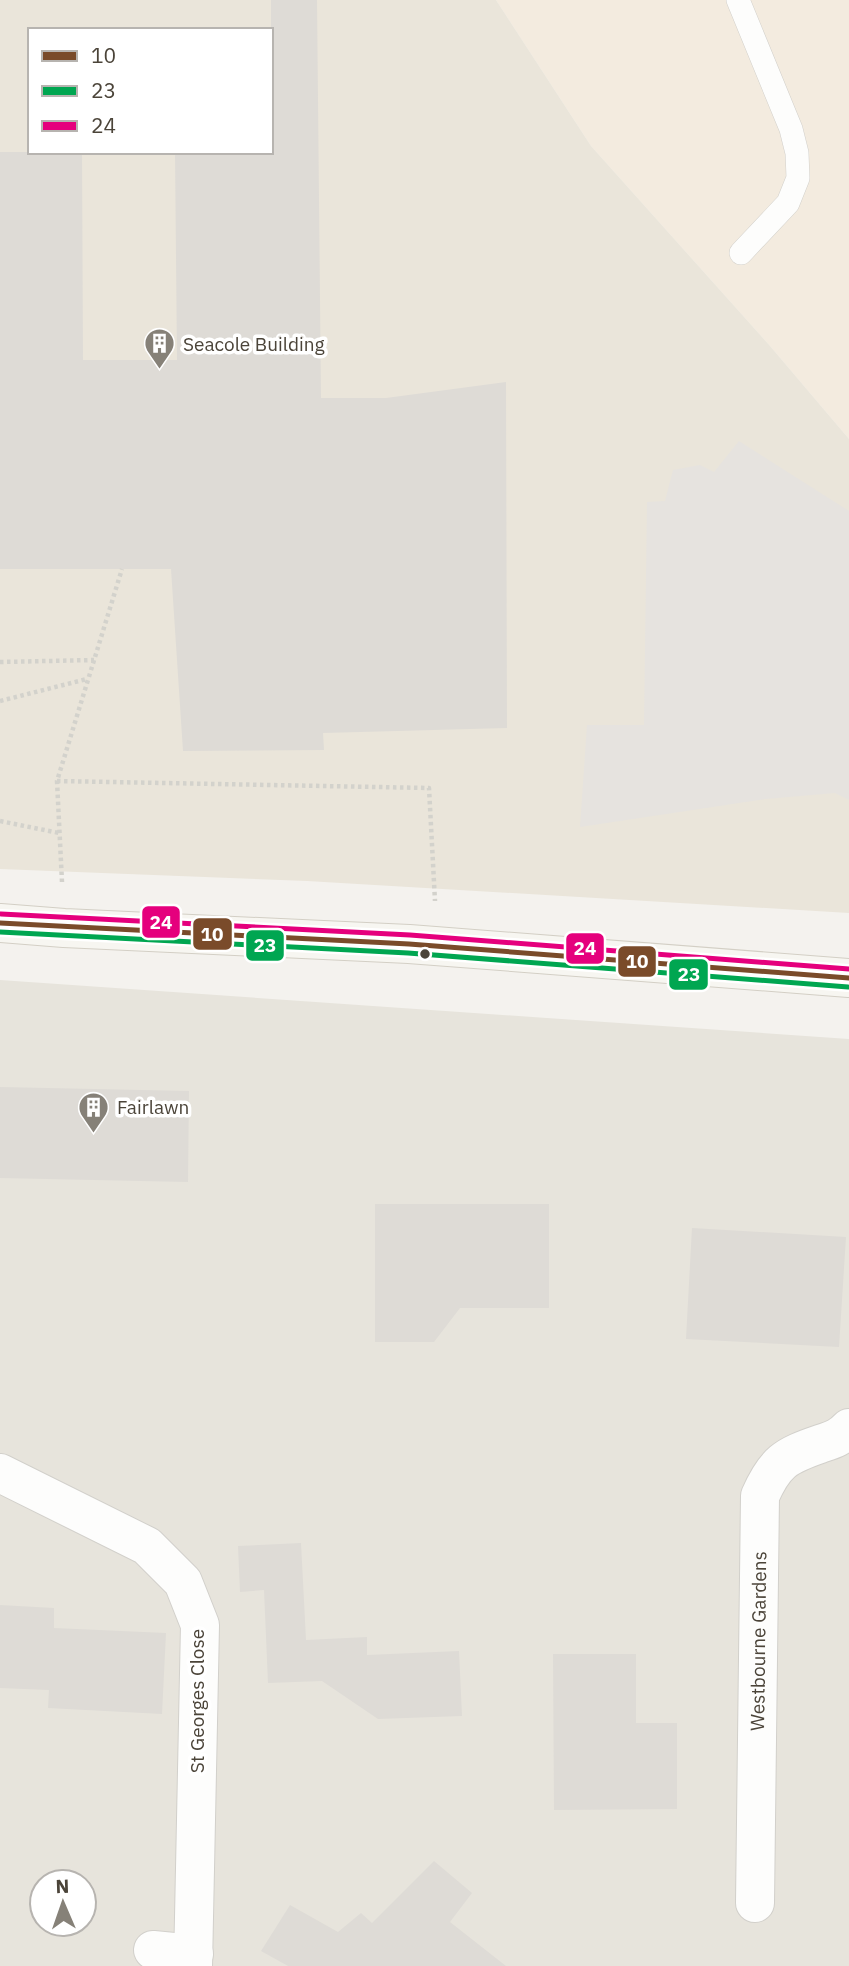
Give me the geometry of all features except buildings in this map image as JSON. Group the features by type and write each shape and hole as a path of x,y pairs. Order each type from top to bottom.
{"main road":[{"path":"0,923 437,947 849,978"}],"street":[{"name":"Westbourne Gardens","path":"755,1903 760,1496 769,1475 790,1454 841,1437 849,1429"},
{"name":"St Georges Close","path":"0,1474 147,1546 183,1582 200,1625 193,1960 153,1950"}],"lane":[{"path":"738,0 791,129 797,153 798,178 788,203 741,253"}],"path":[{"path":"64,928 57,782 122,569"},
{"path":"0,662 94,660"},
{"path":"0,701 88,678"},
{"path":"57,782 429,788 437,947"},
{"path":"0,821 58,833"}],"shaded area":[{"path":"0,0 496,0 591,146 770,346 849,439 849,913 307,881 0,869"},
{"path":"496,0 849,0 849,439 770,346 591,146"},
{"path":"739,441 849,511 849,800 835,793 766,799 580,827 587,725 644,725 647,502 665,501 673,470 700,465 714,472"},
{"path":"0,980 849,1039 849,1966 0,1966"}],"transit line":[{"name":"24","path":"1,914 410,935 849,969"},
{"name":"10","path":"0,923 409,944 849,978"},
{"name":"23","path":"0,932 408,953 848,987"}],"place":[{"name":"Seacole Building","path":"160,371"},
{"name":"Fairlawn","path":"94,1134"}]}
